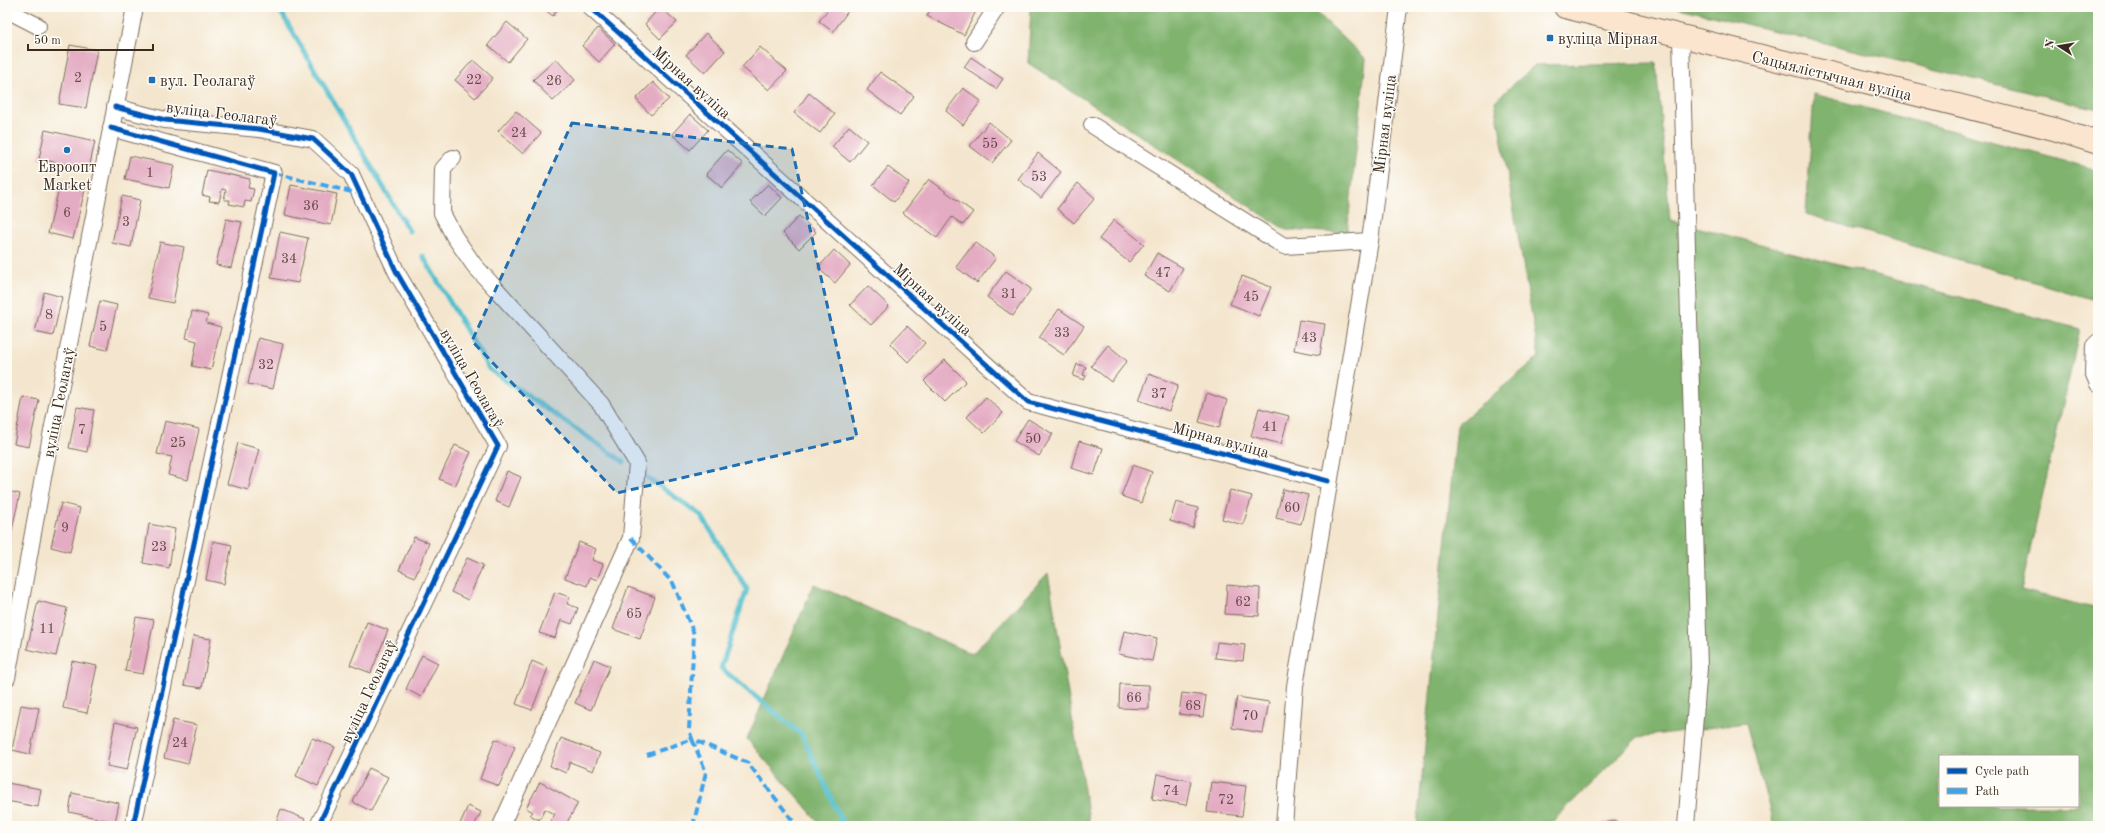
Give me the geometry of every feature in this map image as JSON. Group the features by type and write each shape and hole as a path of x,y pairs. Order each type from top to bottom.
{"main road":[{"name":"Сацыялістычная вуліца","path":"1565,7 1681,38 2054,129 2098,143"}],"street":[{"name":"вуліца Геолагаў","path":"7,678 44,472 135,7"},
{"name":"Мірная вуліца","path":"590,7 1028,402 1328,481"},
{"path":"974,42 997,7"},
{"name":"Мірная вуліца","path":"1284,826 1295,686 1328,481 1370,241 1399,7"},
{"path":"7,10 38,26"},
{"path":"1681,38 1699,668 1686,826"},
{"name":"вуліца Геолагаў","path":"115,108 165,120 259,129 313,139 351,174 397,273 498,446 318,826"},
{"path":"1092,125 1284,246 1370,241"},
{"path":"111,128 274,173 132,826"},
{"path":"453,158 443,168 442,213 454,236 474,265 601,404 638,463 630,538 501,826"},
{"path":"2098,342 2094,346 2093,372 2098,384"}],"highlighted area":[{"path":"572,123 792,149 857,437 617,493 472,341"}],"green space":[{"path":"1031,7 1311,7 1366,59 1347,233 1286,230 1028,63"},
{"path":"1675,7 2098,7 2098,109"},
{"path":"1656,63 1670,220 2080,329 2021,590 2098,609 2098,826 1774,826 1746,723 1638,737 1548,826 1417,826 1457,425 1539,357 1495,101 1535,65"},
{"path":"1814,94 2098,170 2098,301 1806,214"},
{"path":"1048,573 1090,826 822,826 747,739 814,584 972,654"}],"building":[{"path":"541,7 559,7 553,16"},
{"path":"660,7 677,22 660,39 645,24"},
{"path":"830,7 843,7 848,11 833,32 819,21"},
{"path":"932,7 978,7 964,35 927,16"},
{"path":"507,22 527,39 508,62 488,45"},
{"path":"598,28 615,44 599,62 582,46"},
{"path":"706,33 725,51 705,73 686,55"},
{"path":"70,45 97,50 86,108 59,104"},
{"path":"760,47 787,71 769,90 742,67"},
{"path":"971,57 1003,79 996,89 964,67"},
{"path":"556,59 575,80 553,101 533,80"},
{"path":"473,60 493,78 475,98 455,80"},
{"path":"880,72 914,96 900,115 867,90"},
{"path":"653,82 669,99 651,115 636,99"},
{"path":"963,88 981,101 963,125 946,111"},
{"path":"809,93 835,114 820,133 794,113"},
{"path":"516,111 541,133 523,154 498,131"},
{"path":"690,114 708,130 690,150 672,134"},
{"path":"989,122 1011,140 992,163 970,146"},
{"path":"849,126 867,141 850,162 832,147"},
{"name":"Евроопт Market","path":"45,130 95,141 89,169 39,159"},
{"path":"727,150 743,164 722,188 706,174"},
{"path":"1038,153 1061,172 1041,198 1018,179"},
{"path":"130,156 174,165 169,188 125,179"},
{"path":"888,167 909,183 894,202 873,185"},
{"path":"207,170 250,179 248,188 254,189 251,202 245,201 244,207 229,204 230,200 224,200 226,190 222,189 219,202 209,201 210,197 202,195"},
{"path":"929,179 973,212 963,225 952,217 937,238 903,213"},
{"path":"1078,183 1095,198 1074,223 1057,209"},
{"path":"60,184 85,190 73,239 48,233"},
{"path":"768,184 782,198 765,216 750,202"},
{"path":"291,185 337,194 331,225 285,215"},
{"path":"122,196 140,200 131,247 112,243"},
{"path":"799,216 816,232 799,249 783,233"},
{"path":"226,219 242,222 231,268 216,265"},
{"path":"1114,220 1144,244 1129,262 1099,239"},
{"path":"280,232 308,238 298,283 271,278"},
{"path":"160,242 184,247 173,303 148,298"},
{"path":"975,242 996,258 977,283 956,267"},
{"path":"834,250 850,265 835,283 818,268"},
{"path":"1157,253 1183,268 1170,291 1144,276"},
{"path":"1006,271 1031,289 1013,316 987,297"},
{"path":"1242,276 1271,287 1259,316 1230,304"},
{"path":"868,286 889,306 871,325 850,305"},
{"path":"44,292 62,297 53,336 35,332"},
{"path":"100,301 117,305 107,350 90,346"},
{"path":"1059,309 1084,326 1064,355 1039,338"},
{"path":"192,311 208,315 206,323 221,327 211,370 192,366 197,341 186,338"},
{"path":"1299,320 1325,324 1320,355 1294,350"},
{"path":"907,326 925,343 908,362 890,344"},
{"path":"258,338 283,344 273,389 248,384"},
{"path":"1108,345 1127,361 1111,382 1091,366"},
{"path":"945,360 966,381 945,402 924,381"},
{"path":"1077,364 1086,367 1083,375 1086,376 1084,380 1073,376"},
{"path":"1149,374 1178,385 1169,411 1139,400"},
{"path":"1207,393 1227,400 1219,428 1199,422"},
{"path":"23,397 39,400 29,447 14,444"},
{"path":"986,397 1003,413 984,433 967,417"},
{"path":"77,407 94,410 87,452 69,448"},
{"path":"1259,408 1289,416 1281,444 1251,436"},
{"path":"1028,419 1053,434 1039,456 1014,441"},
{"path":"165,421 199,429 188,480 168,475 172,457 157,454"},
{"path":"1079,441 1103,448 1094,475 1071,468"},
{"path":"238,443 259,449 248,490 227,484"},
{"path":"455,445 471,452 455,486 439,479"},
{"path":"1133,465 1152,472 1141,503 1121,496"},
{"path":"507,471 521,477 509,507 495,501"},
{"path":"1283,489 1308,495 1301,524 1276,518"},
{"path":"1230,490 1252,496 1243,525 1222,519"},
{"path":"7,491 20,494 10,538 7,537"},
{"path":"1176,502 1198,508 1193,528 1170,521"},
{"path":"61,503 80,508 70,552 51,547"},
{"path":"149,524 175,529 169,568 143,563"},
{"path":"414,537 429,543 415,577 399,570"},
{"path":"213,541 232,545 224,584 206,580"},
{"path":"579,542 596,549 592,560 603,564 597,580 590,577 587,586 565,578"},
{"path":"467,558 483,565 468,600 451,592"},
{"path":"1227,585 1260,588 1259,616 1225,614"},
{"path":"628,587 655,597 640,639 613,629"},
{"path":"555,592 570,597 567,604 578,608 572,624 561,620 555,638 539,633"},
{"path":"38,601 67,608 56,656 27,649"},
{"path":"136,617 154,620 143,674 125,671"},
{"path":"367,622 388,630 371,673 350,665"},
{"path":"1124,631 1157,638 1152,661 1119,654"},
{"path":"193,636 211,639 202,688 184,685"},
{"path":"1217,642 1245,645 1243,661 1215,658"},
{"path":"422,655 438,663 421,697 406,689"},
{"path":"594,659 610,666 591,710 575,703"},
{"path":"72,661 97,666 87,713 63,708"},
{"path":"532,661 548,668 532,710 516,704"},
{"path":"1120,684 1149,685 1149,709 1119,708"},
{"path":"1182,693 1206,696 1203,717 1179,714"},
{"path":"1237,697 1269,702 1263,733 1232,728"},
{"path":"21,705 39,708 30,754 12,750"},
{"path":"173,720 197,725 188,764 164,758"},
{"path":"115,722 137,727 127,770 107,766"},
{"path":"312,738 335,747 318,786 296,776"},
{"path":"561,738 600,753 593,771 570,762 566,773 550,766"},
{"path":"495,739 515,747 499,786 480,779"},
{"path":"369,768 388,777 371,811 353,802"},
{"path":"1157,774 1191,781 1186,805 1152,799"},
{"path":"540,782 578,803 565,826 553,826 549,824 555,814 545,809 539,820 530,815 533,812 526,808"},
{"path":"1211,782 1246,786 1242,816 1207,812"},
{"path":"7,783 41,789 38,807 7,801"},
{"path":"72,793 119,803 115,822 69,812"},
{"path":"468,806 481,812 474,826 459,826"},
{"path":"281,809 305,819 302,826 275,826"},
{"path":"1617,821 1618,826 1592,826 1592,824"}],"waterway":[{"path":"278,7 409,231"},
{"path":"423,256 489,369 624,462"},
{"path":"648,478 701,515 747,589 721,668 802,735 844,826"}],"marked path":[{"path":"274,173 360,194"},
{"path":"631,538 673,583 694,634 689,730 692,739 748,763 797,826"},
{"path":"647,755 692,739 706,772 693,826"}],"cycle path":[{"path":"590,7 1028,402 1328,481"},
{"path":"115,107 165,120 259,129 313,139 351,174 397,273 498,446 318,826"},
{"path":"111,128 274,173 133,826"}],"place":[{"name":"вуліца Мірная","path":"1550,38"},
{"name":"вул. Геолагаў","path":"152,80"},
{"name":"Евроопт Market","path":"67,150"}]}
